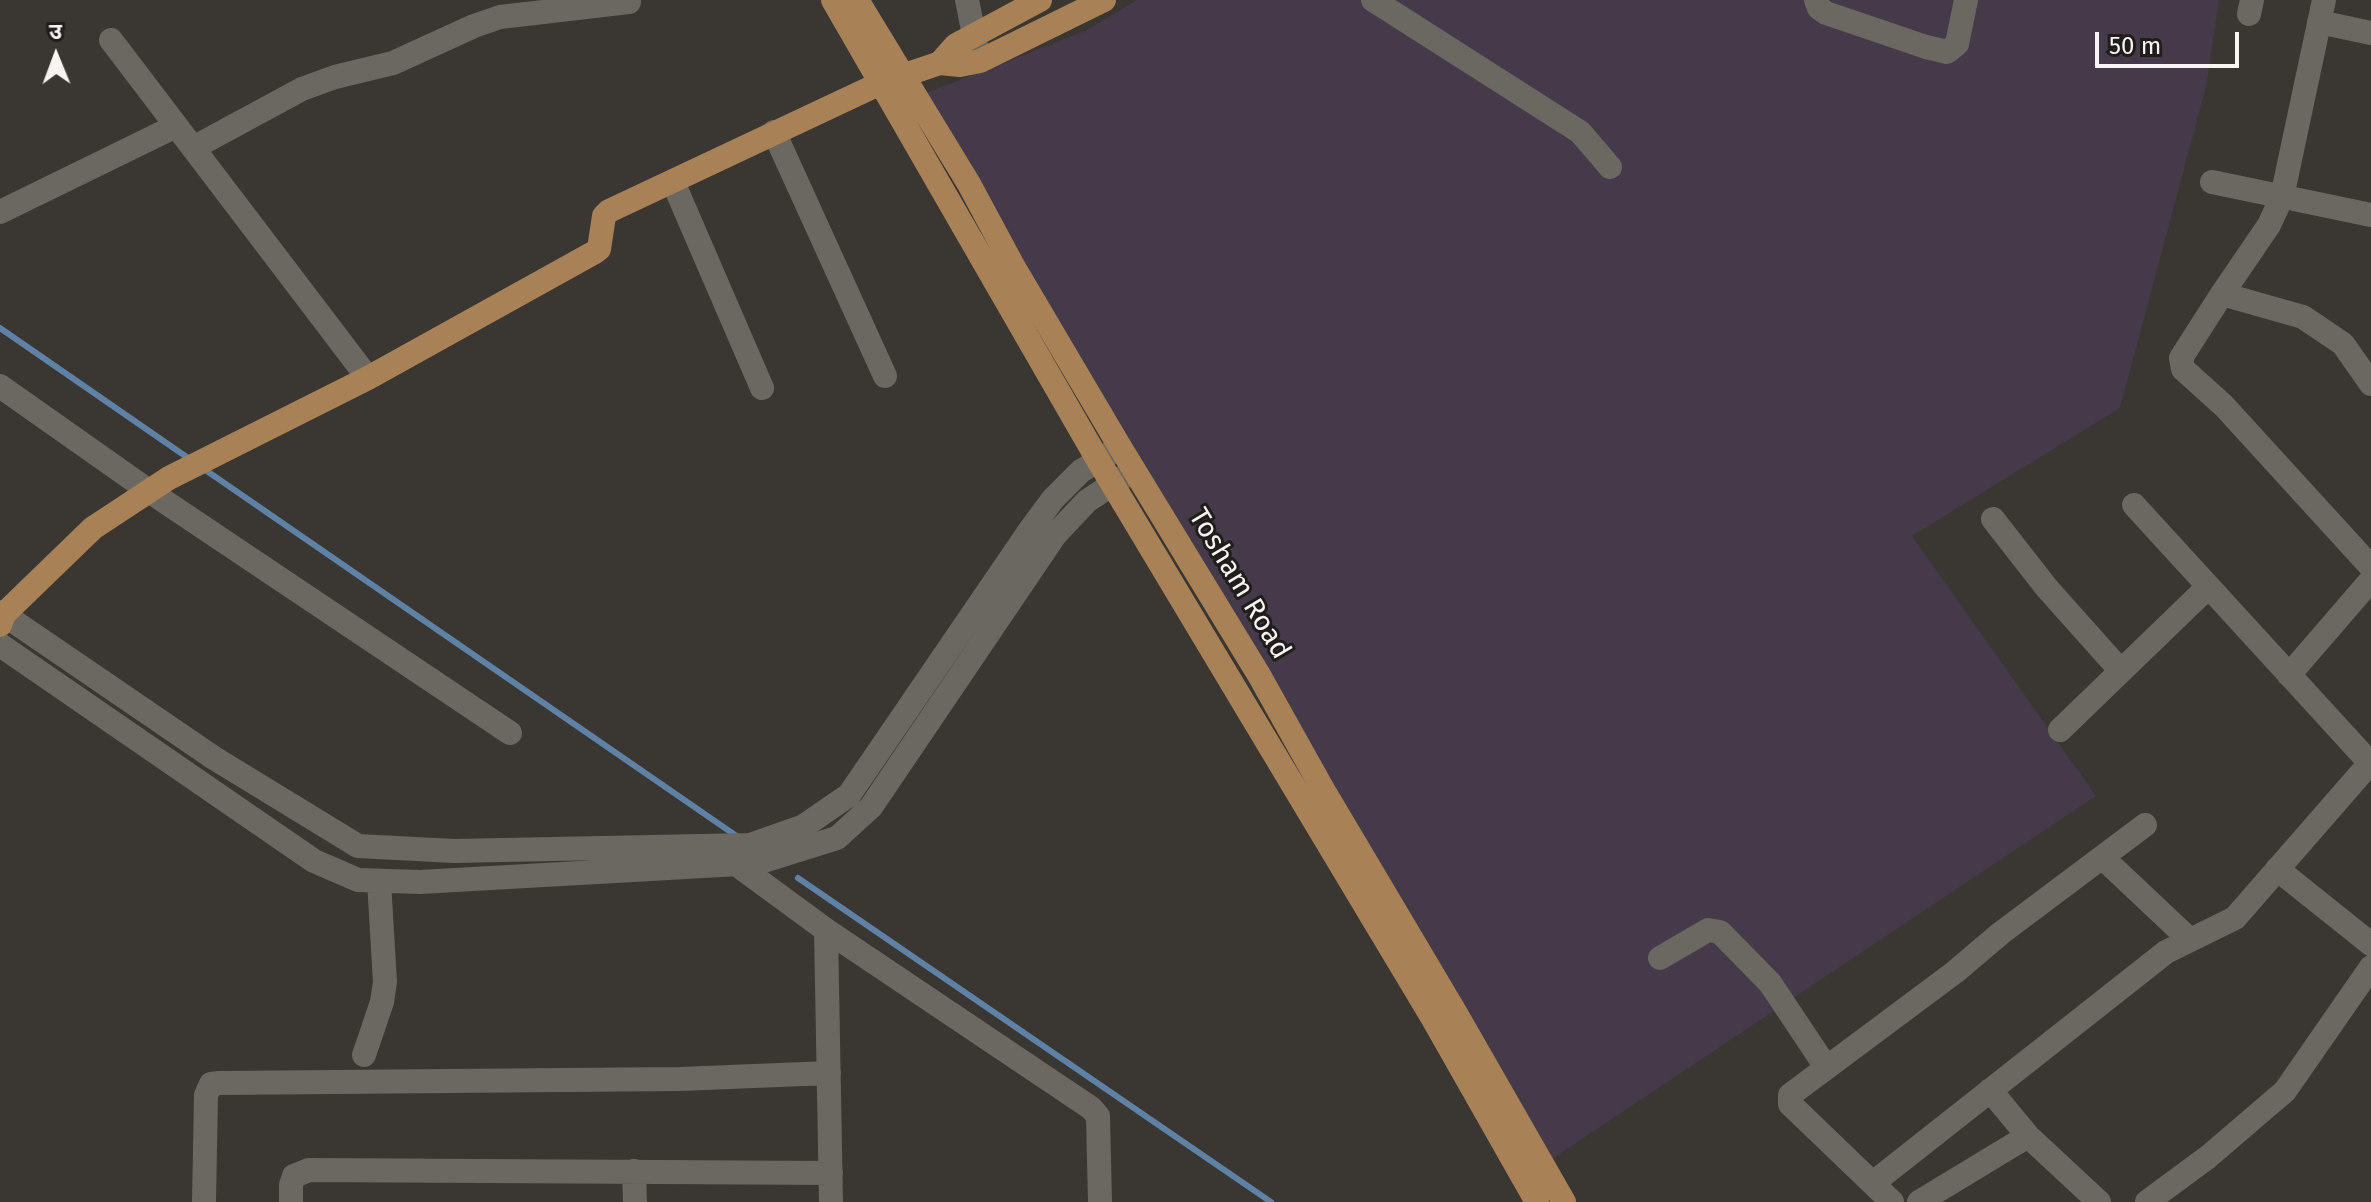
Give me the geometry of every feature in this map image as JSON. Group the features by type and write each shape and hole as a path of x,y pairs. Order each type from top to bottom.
{"main road":[{"name":"Tosham Road","path":"833,0 969,184 1012,264 1120,447 1124,476 1537,1202"},
{"name":"Tosham Road","path":"857,0 892,80 1098,460 1124,476 1259,675 1564,1202"},
{"path":"940,63 956,45 973,34 1040,0"},
{"path":"1,617 93,528 149,491 368,378 595,252 599,249 604,216 609,211 892,80 940,63 960,65 980,61 1058,10 1104,0"}],"street":[{"path":"967,0 980,61"},
{"path":"1373,0 1580,132 1610,167"},
{"path":"1816,0 1819,8 1826,13 1947,52 1957,44 1966,0"},
{"path":"193,148 302,89 335,77 393,63 500,17 629,2"},
{"path":"2371,33 2322,11 2282,197 2269,225 2181,358 2183,369 2224,406 2371,567"},
{"path":"111,40 368,378"},
{"path":"0,212 176,126"},
{"path":"774,132 885,376"},
{"path":"673,182 762,388"},
{"path":"2212,182 2371,215"},
{"path":"2222,294 2303,317 2343,344 2370,379"},
{"path":"0,386 149,491 510,733"},
{"path":"1,617 214,758 358,846 454,851 750,845 804,826 849,795 1030,530 1081,471 1120,447"},
{"path":"0,645 314,861 358,880 420,882 757,863 837,838 871,807 1055,535 1087,501 1124,476"},
{"path":"1873,1183 2166,952 2235,918 2368,770 2289,675 2134,505"},
{"path":"1993,519 2046,587 2120,670"},
{"path":"2289,675 2371,580"},
{"path":"2060,730 2208,587"},
{"path":"1892,1202 1790,1104 1790,1095 2145,825"},
{"path":"711,846 826,930 1091,1108 1098,1116 1100,1202"},
{"path":"2103,858 2190,940"},
{"path":"2277,869 2371,944"},
{"path":"364,1055 382,1002 385,982 379,881"},
{"path":"826,930 831,1202"},
{"path":"1660,958 1708,930 1720,932 1770,983 1826,1067"},
{"path":"2147,1202 2208,1157 2285,1091 2371,967"},
{"path":"204,1202 206,1095 211,1084 680,1079 829,1073"},
{"path":"1990,1090 2028,1136 2099,1202"},
{"path":"1919,1202 2028,1136"},
{"path":"291,1202 294,1176 309,1170 831,1173"},
{"path":"634,1171 635,1202"}],"shaded area":[{"path":"1137,0 2219,0 2206,87 2120,408 1912,536 2096,796 1552,1159 924,94 1085,31"}],"waterway":[{"path":"0,328 191,460"},
{"path":"204,469 738,837"},
{"path":"798,878 1271,1202"}]}
